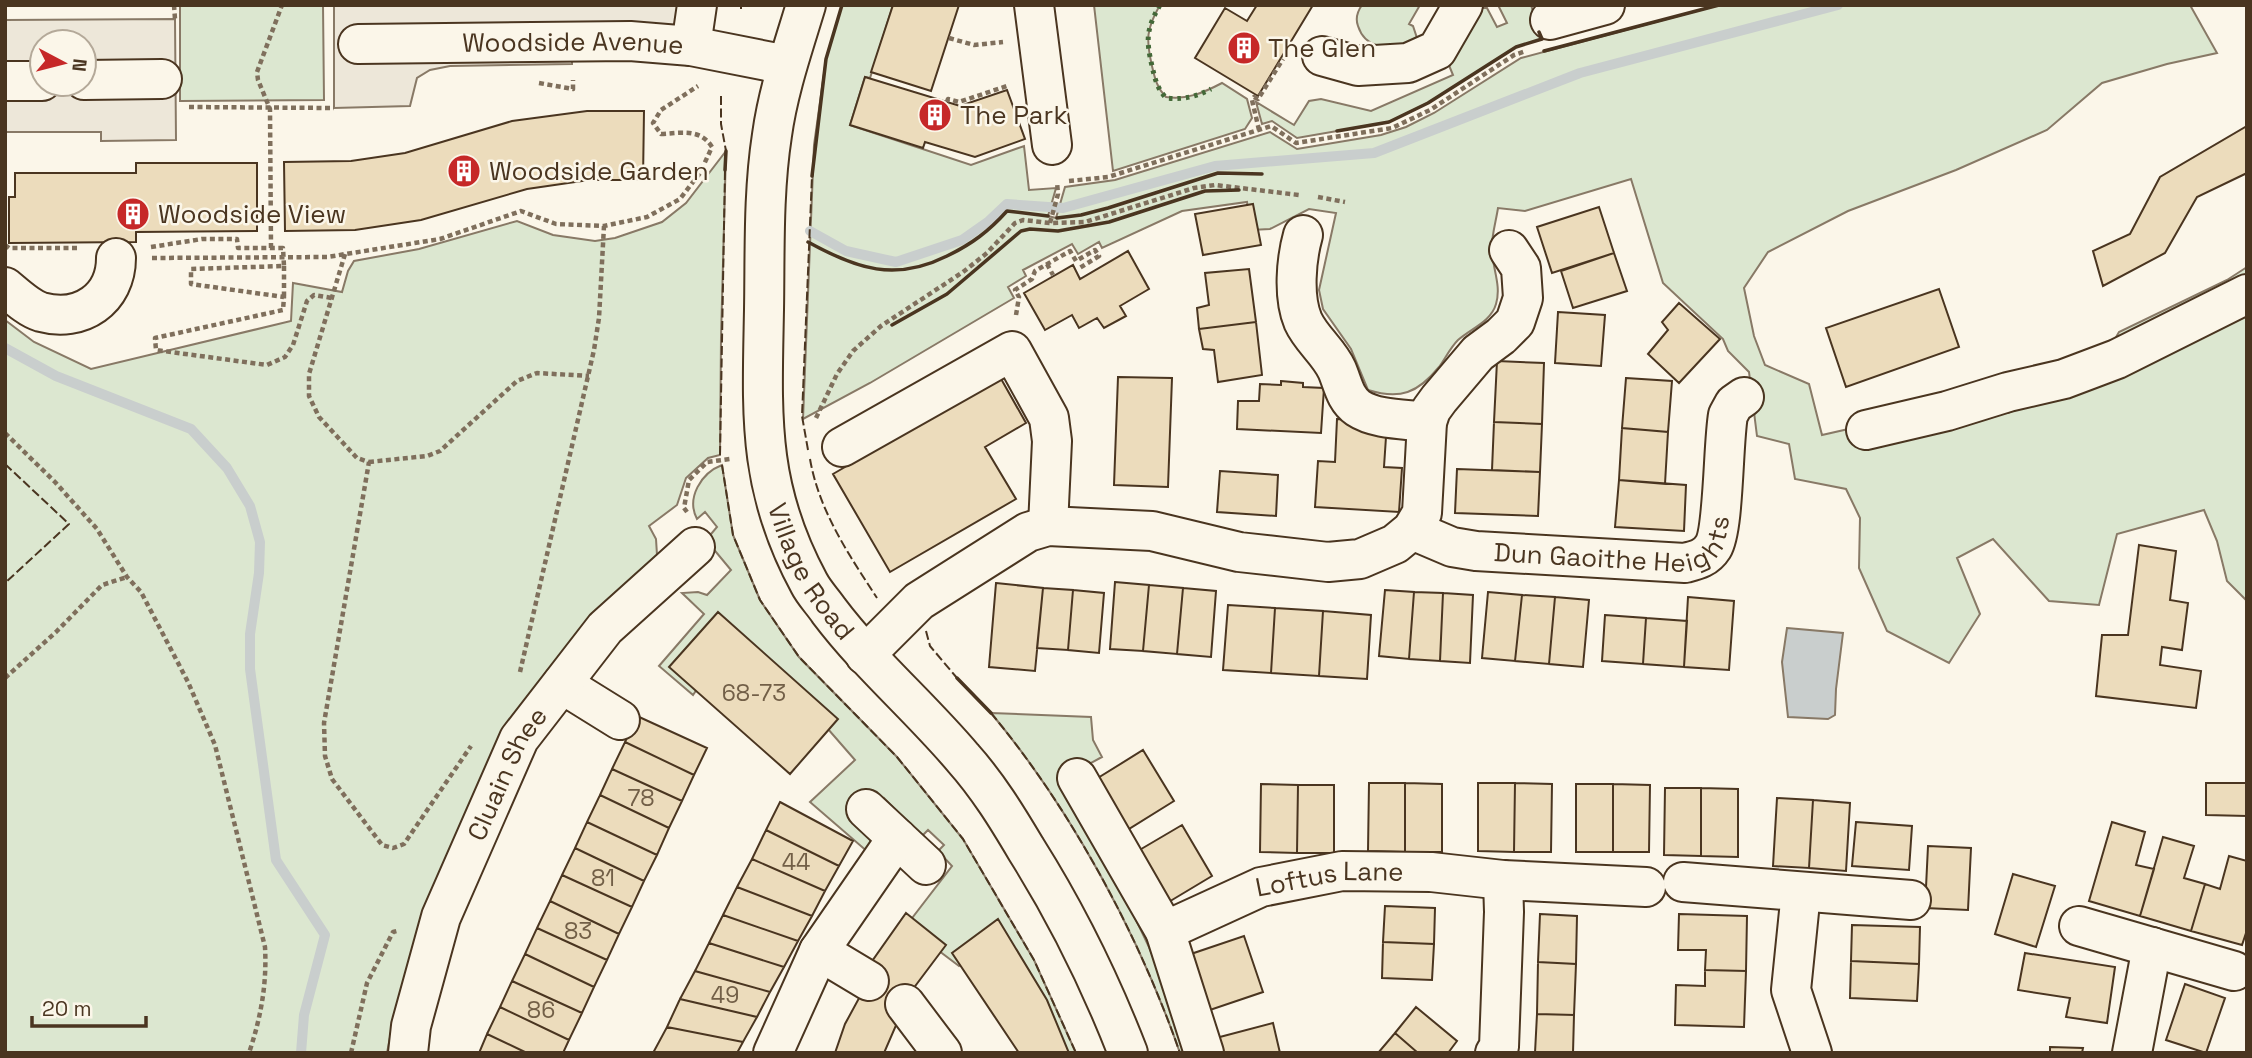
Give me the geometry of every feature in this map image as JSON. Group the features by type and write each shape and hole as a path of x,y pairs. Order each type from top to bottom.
{"street":[{"path":"691,46 697,5"},
{"name":"Village Road","path":"806,5 787,65 772,136 765,222 762,390 765,455 773,498 783,530 810,585 865,655 964,758 996,799 1058,901 1090,964 1128,1053"},
{"path":"1305,54 1358,66 1408,63 1437,50 1463,5"},
{"path":"1550,20 1605,5"},
{"path":"1036,22 1052,145"},
{"name":"Woodside Avenue","path":"358,44 618,41 691,46 787,65"},
{"path":"5,81 28,80"},
{"path":"98,82 169,93"},
{"path":"1303,235 1297,257 1297,284 1303,321 1337,370 1345,392 1357,407 1371,413 1427,422"},
{"path":"865,655 919,601 1028,532 1048,526 1152,531 1239,552 1328,562 1360,559 1395,544 1412,530 1422,513 1427,422 1431,410 1478,352 1515,322 1523,298 1521,268 1509,250"},
{"path":"5,287 40,312 61,315 81,311 105,296 112,283 116,258"},
{"path":"1866,430 2064,379 2117,359 2247,294"},
{"path":"829,436 1012,351 1049,418 1052,441 1048,526"},
{"name":"Dun Gaoithe Heights","path":"1412,530 1452,547 1476,551 1685,563 1703,559 1714,545 1718,527 1728,415 1734,404 1744,397"},
{"name":"Cluain Shee","path":"408,1053 411,1026 441,917 519,739 605,628 695,547"},
{"path":"562,684 620,720"},
{"path":"1077,778 1166,931 1204,1053"},
{"path":"866,809 926,865"},
{"path":"773,1053 843,895 897,838"},
{"name":"Loftus Lane","path":"1166,931 1261,887 1342,872 1431,872 1503,880 1664,885 1911,900"},
{"path":"1495,1053 1499,1047 1503,880"},
{"path":"1801,892 1791,990 1812,1053"},
{"path":"2079,926 2234,971"},
{"path":"2132,1053 2152,947"},
{"path":"819,951 869,981"},
{"path":"905,1004 942,1053"}],"path":[{"path":"174,5 174,19"},
{"path":"271,248 270,109 257,72 282,5"},
{"path":"1057,182 1108,177 1271,126 1296,143 1392,128 1430,110 1514,55 1551,42 1545,22 1550,20"},
{"path":"949,38 974,45 1036,22"},
{"path":"1259,130 1252,100 1254,97 1258,99 1305,54"},
{"path":"947,102 948,99 959,102 1005,86 1044,80"},
{"path":"116,258 327,257 440,239 521,211 555,224 604,226 647,216 680,199 700,173 712,147 707,139 695,132 661,134 653,123 661,110 702,83"},
{"path":"169,93 270,109 334,108"},
{"path":"1050,223 1058,194 1052,145"},
{"path":"829,436 816,415 837,374 853,351 881,326 963,272 987,253 1015,223 1023,220 1050,223 1085,222 1194,188 1215,185 1303,195"},
{"path":"1317,197 1345,202"},
{"path":"514,682 520,672 527,647 589,376 599,318 604,226"},
{"path":"238,248 284,248 283,310 155,338 156,350 267,365 285,357 293,345 307,301 314,295 332,298"},
{"path":"1012,351 1019,297 1015,290 1032,279 1035,271 1070,251 1076,261 1096,250 1099,256 1078,269"},
{"path":"345,254 309,374 309,396 319,417 356,458 369,462 427,456 440,452 517,381 537,373 589,376"},
{"path":"1047,264 1053,275"},
{"path":"284,266 191,269 191,284 284,297"},
{"path":"5,433 97,528 127,577 141,592 188,682 215,745 265,947 267,972 257,1027 248,1053"},
{"path":"695,547 699,531 684,508 689,480 707,462 731,459"},
{"path":"369,462 324,723 325,756 332,779 382,845 393,848 404,844 478,736"},
{"path":"5,678 56,632 102,584 127,577"}],"green space":[{"path":"180,5 323,5 324,100 180,101"},
{"path":"842,5 893,5 870,78 865,77 850,125 971,165 1024,146 1029,190 1056,188 1048,216 1056,218 1065,187 1115,180 1270,132 1297,149 1381,135 1406,127 1434,113 1521,58 1719,5 2190,5 2217,53 2102,83 2047,130 1956,170 1848,211 1768,252 1744,288 1754,336 1765,365 1809,384 1822,435 1945,407 2008,413 2090,382 2119,332 2227,280 2247,267 2247,601 2227,581 2217,541 2204,510 2117,534 2099,605 2049,601 1993,539 1957,558 1980,614 1949,663 1887,631 1859,568 1860,518 1846,489 1795,479 1789,444 1757,436 1749,372 1728,351 1723,339 1663,283 1631,179 1525,211 1498,208 1492,241 1498,289 1496,304 1490,316 1452,346 1439,367 1424,383 1408,392 1390,394 1368,390 1351,349 1323,309 1319,290 1336,213 1309,209 1270,229 1251,230 1247,202 1182,211 1102,248 1099,242 1078,254 1072,244 1023,270 1026,276 1008,287 1014,298 870,383 803,419 814,145 826,59"},
{"path":"1094,5 1160,5 1152,21 1148,42 1154,75 1160,90 1166,97 1188,97 1222,83 1247,99 1252,118 1245,129 1113,171"},
{"path":"1362,5 1420,5 1409,24 1413,26 1420,47 1383,47 1368,41 1357,23 1357,15"},
{"path":"1498,5 1531,5 1542,39 1516,47 1428,103 1389,122 1297,138 1272,121 1262,124 1256,102 1294,125 1309,101 1321,99 1371,111 1453,75 1448,63 1480,8 1487,8 1497,27 1507,23"},
{"path":"726,151 720,455 708,458 686,478 677,505 649,526 656,539 657,555 645,574 594,627 416,942 387,1053 5,1053 5,320 34,342 91,369 291,321 293,283 342,292 354,261 419,249 517,221 553,235 595,241 615,238 662,222 686,203"},
{"path":"722,465 733,535 760,600 799,657 897,757 963,839 1034,960 1076,1053 1062,1053 974,954 959,966 906,926 952,866 938,851 944,845 928,830 922,836 884,798 871,820 873,837 869,853 810,802 855,760 794,690 727,645 693,695 659,666 704,614 682,593 698,592 707,595 731,570 706,540 717,527 705,512 697,519 693,503 702,480"},
{"path":"991,713 1091,717 1093,740 1102,757 1067,776 1149,947 1177,1014 1198,1053 1180,1053 1144,964 1100,875 1049,790"}],"shaded area":[{"path":"334,5 697,5 691,46 572,42 572,64 450,66 430,70 417,78 410,106 334,108"},
{"path":"175,19 176,140 101,141 101,132 5,132 5,20"},
{"path":"1787,628 1843,633 1835,715 1828,719 1788,717 1782,662"}],"building":[{"name":"The Park","path":"893,5 959,5 931,91 871,72"},
{"name":"The Glen","path":"1257,5 1313,5 1258,96 1195,58 1225,8 1247,21"},
{"name":"The Park","path":"865,77 960,106 1007,90 1025,139 975,157 925,142 923,148 850,125"},
{"name":"Woodside Garden","path":"587,111 644,111 643,180 589,180 527,189 421,220 355,230 285,231 284,162 351,161 405,153 512,121"},
{"path":"2247,126 2247,173 2197,197 2165,253 2103,286 2093,251 2130,234 2160,177"},
{"name":"Woodside View","path":"136,163 257,163 257,231 136,232 136,242 9,243 9,197 15,197 15,173 136,173"},
{"path":"1253,204 1261,245 1203,255 1195,214"},
{"path":"1599,207 1614,253 1552,273 1537,227"},
{"path":"1128,251 1149,289 1120,306 1126,316 1104,328 1097,318 1079,328 1072,315 1045,330 1024,293 1073,265 1080,279"},
{"path":"1614,253 1627,291 1573,308 1561,271"},
{"path":"1249,269 1256,322 1199,329 1197,308 1209,305 1205,273"},
{"path":"1939,289 1959,347 1846,387 1826,328"},
{"path":"1679,303 1720,339 1679,383 1648,354 1668,330 1662,322"},
{"path":"1558,312 1605,315 1601,366 1555,363"},
{"path":"1256,322 1262,375 1218,382 1214,350 1203,349 1199,329"},
{"path":"1497,361 1544,363 1542,424 1494,422"},
{"path":"1000,377 1026,423 985,447 1016,499 890,572 833,474"},
{"path":"1118,377 1172,378 1168,487 1114,485"},
{"path":"1626,378 1672,381 1668,432 1622,428"},
{"path":"1281,381 1303,383 1303,387 1324,388 1321,433 1237,429 1238,401 1259,401 1260,384 1281,385"},
{"path":"1337,419 1387,422 1384,467 1402,468 1399,512 1315,507 1318,461 1335,462"},
{"path":"1494,422 1542,424 1540,472 1492,470"},
{"path":"1622,428 1668,432 1665,484 1619,480"},
{"path":"1457,469 1540,472 1538,516 1455,513"},
{"path":"1220,471 1278,475 1276,516 1217,512"},
{"path":"1619,480 1686,485 1684,531 1615,527"},
{"path":"2139,545 2176,551 2170,600 2188,603 2182,650 2162,647 2160,665 2201,671 2196,708 2096,696 2102,635 2128,635"},
{"path":"1115,582 1149,585 1143,651 1110,649"},
{"path":"996,583 1043,588 1035,671 989,667"},
{"path":"1149,585 1183,588 1177,654 1143,651"},
{"path":"1043,588 1073,590 1068,650 1037,648"},
{"path":"1183,588 1216,591 1211,657 1177,654"},
{"path":"1073,590 1104,593 1099,653 1068,650"},
{"path":"1385,590 1414,592 1409,659 1379,656"},
{"path":"1414,592 1443,593 1440,661 1409,659"},
{"path":"1488,592 1522,595 1515,661 1482,658"},
{"path":"1443,593 1473,595 1470,663 1440,661"},
{"path":"1522,595 1555,597 1549,664 1515,661"},
{"path":"1555,597 1589,600 1583,667 1549,664"},
{"path":"1688,597 1734,601 1729,670 1684,667"},
{"path":"1228,605 1275,608 1271,673 1223,670"},
{"path":"1275,608 1323,611 1319,676 1271,673"},
{"path":"1323,611 1371,615 1367,679 1319,676"},
{"path":"718,612 838,719 790,774 669,667"},
{"path":"1605,615 1646,618 1643,664 1602,661"},
{"path":"1646,618 1687,621 1684,667 1643,664"},
{"path":"637,716 707,748 694,775 625,742"},
{"path":"625,742 694,775 682,801 612,769"},
{"path":"1143,750 1174,801 1124,832 1093,781"},
{"path":"612,769 682,801 669,828 600,795"},
{"path":"1369,783 1405,783 1405,852 1368,851"},
{"path":"1405,783 1442,784 1442,852 1405,852"},
{"path":"1478,783 1515,783 1514,852 1478,851"},
{"path":"1515,783 1552,784 1551,852 1514,852"},
{"path":"2206,783 2247,783 2247,816 2206,815"},
{"path":"1261,784 1298,785 1297,853 1260,852"},
{"path":"1576,784 1613,784 1613,852 1576,852"},
{"path":"1613,784 1650,785 1649,852 1613,852"},
{"path":"1298,785 1334,785 1334,853 1297,853"},
{"path":"1665,788 1701,788 1701,856 1664,855"},
{"path":"1701,788 1738,789 1738,857 1701,856"},
{"path":"600,795 669,828 657,855 587,822"},
{"path":"1777,798 1813,800 1809,868 1773,866"},
{"path":"1813,800 1850,803 1846,871 1809,868"},
{"path":"780,802 853,841 839,866 766,830"},
{"path":"587,822 657,855 644,881 575,848"},
{"path":"1856,822 1912,826 1909,870 1852,866"},
{"path":"2112,822 2145,832 2136,865 2154,869 2140,916 2089,901"},
{"path":"1182,825 1212,876 1162,906 1131,855"},
{"path":"766,830 839,866 825,891 752,859"},
{"path":"2163,837 2194,846 2184,878 2205,884 2191,931 2140,916"},
{"path":"1928,846 1971,848 1968,910 1925,908"},
{"path":"575,848 644,881 632,907 562,875"},
{"path":"2229,856 2247,861 2247,930 2242,945 2191,931 2205,884 2220,889"},
{"path":"752,859 825,891 812,916 737,887"},
{"path":"2013,874 2055,886 2036,947 1995,934"},
{"path":"562,875 632,907 619,934 550,901"},
{"path":"737,887 812,916 798,941 723,915"},
{"path":"550,901 619,934 607,960 537,928"},
{"path":"1385,906 1435,908 1434,944 1383,942"},
{"path":"906,913 946,945 910,993 884,1053 835,1053 845,1024 870,978 863,974"},
{"path":"1540,914 1577,916 1576,964 1538,962"},
{"path":"1679,914 1747,916 1746,971 1705,970 1706,950 1678,950"},
{"path":"723,915 798,941 784,967 709,943"},
{"path":"998,919 1047,1000 1069,1053 1019,1053 952,953"},
{"path":"1852,925 1920,927 1919,964 1851,961"},
{"path":"537,928 607,960 594,987 525,954"},
{"path":"1244,936 1263,992 1207,1011 1188,955"},
{"path":"1383,942 1434,944 1432,980 1382,978"},
{"path":"709,943 784,967 770,992 695,971"},
{"path":"2025,953 2115,967 2107,1023 2066,1017 2070,998 2018,990"},
{"path":"525,954 594,987 582,1013 512,981"},
{"path":"1851,961 1919,964 1917,1001 1850,998"},
{"path":"1538,962 1576,964 1574,1015 1537,1014"},
{"path":"1705,970 1746,971 1744,1027 1675,1025 1676,985 1705,986"},
{"path":"695,971 770,992 757,1017 680,999"},
{"path":"512,981 582,1013 569,1040 500,1007"},
{"path":"2185,984 2225,998 2206,1053 2166,1040"},
{"path":"680,999 757,1017 743,1042 667,1027"},
{"path":"500,1007 569,1040 563,1053 527,1053 487,1034"},
{"path":"1416,1007 1457,1041 1448,1053 1418,1053 1395,1033"},
{"path":"1537,1014 1574,1015 1573,1053 1535,1053"},
{"path":"1273,1023 1280,1053 1220,1053 1216,1038"},
{"path":"667,1027 743,1042 737,1053 653,1053"},
{"path":"1395,1033 1418,1053 1378,1053"},
{"path":"487,1034 527,1053 479,1053"},
{"path":"2050,1047 2083,1048 2082,1053 2050,1053"}],"waterway":[{"path":"810,231 846,251 896,262 962,240 1007,204 1063,208 1215,166 1374,153 1580,73 1838,5"},
{"path":"5,348 56,376 191,429 227,468 250,506 260,542 259,573 250,634 250,669 276,860 325,935 304,1015 301,1053"}],"hedge":[{"path":"1160,5 1152,21 1148,42 1160,91 1166,98 1178,99 1211,89"}],"fence":[{"path":"721,96 721,124 726,151"},
{"path":"720,455 725,170"},
{"path":"808,450 802,416 812,176"},
{"path":"810,459 820,497 828,514 877,598"},
{"path":"5,464 69,524 5,583"},
{"path":"722,465 733,535 760,600 799,657 897,757 963,839 1034,960 1076,1053"},
{"path":"926,631 930,646 957,678"},
{"path":"991,713 1049,790 1100,875 1144,964 1180,1053"}],"wall":[{"path":"812,176 826,59 842,5"},
{"path":"1544,51 1719,5"},
{"path":"1337,131 1389,122 1428,103 1516,47 1542,39 1539,32"},
{"path":"725,170 726,151"},
{"path":"1057,218 1108,208 1218,173 1262,174"},
{"path":"892,325 947,294 1021,231 1058,231 1109,222 1205,191 1239,190"},
{"path":"808,242 860,265 876,269 910,269 928,264 964,247 987,231 1007,211 1048,216"},
{"path":"957,678 991,713"}],"place":[{"name":"The Glen","path":"1244,48"},
{"name":"The Park","path":"935,115"},
{"name":"Woodside Garden","path":"464,171"},
{"name":"Woodside View","path":"133,214"}]}
